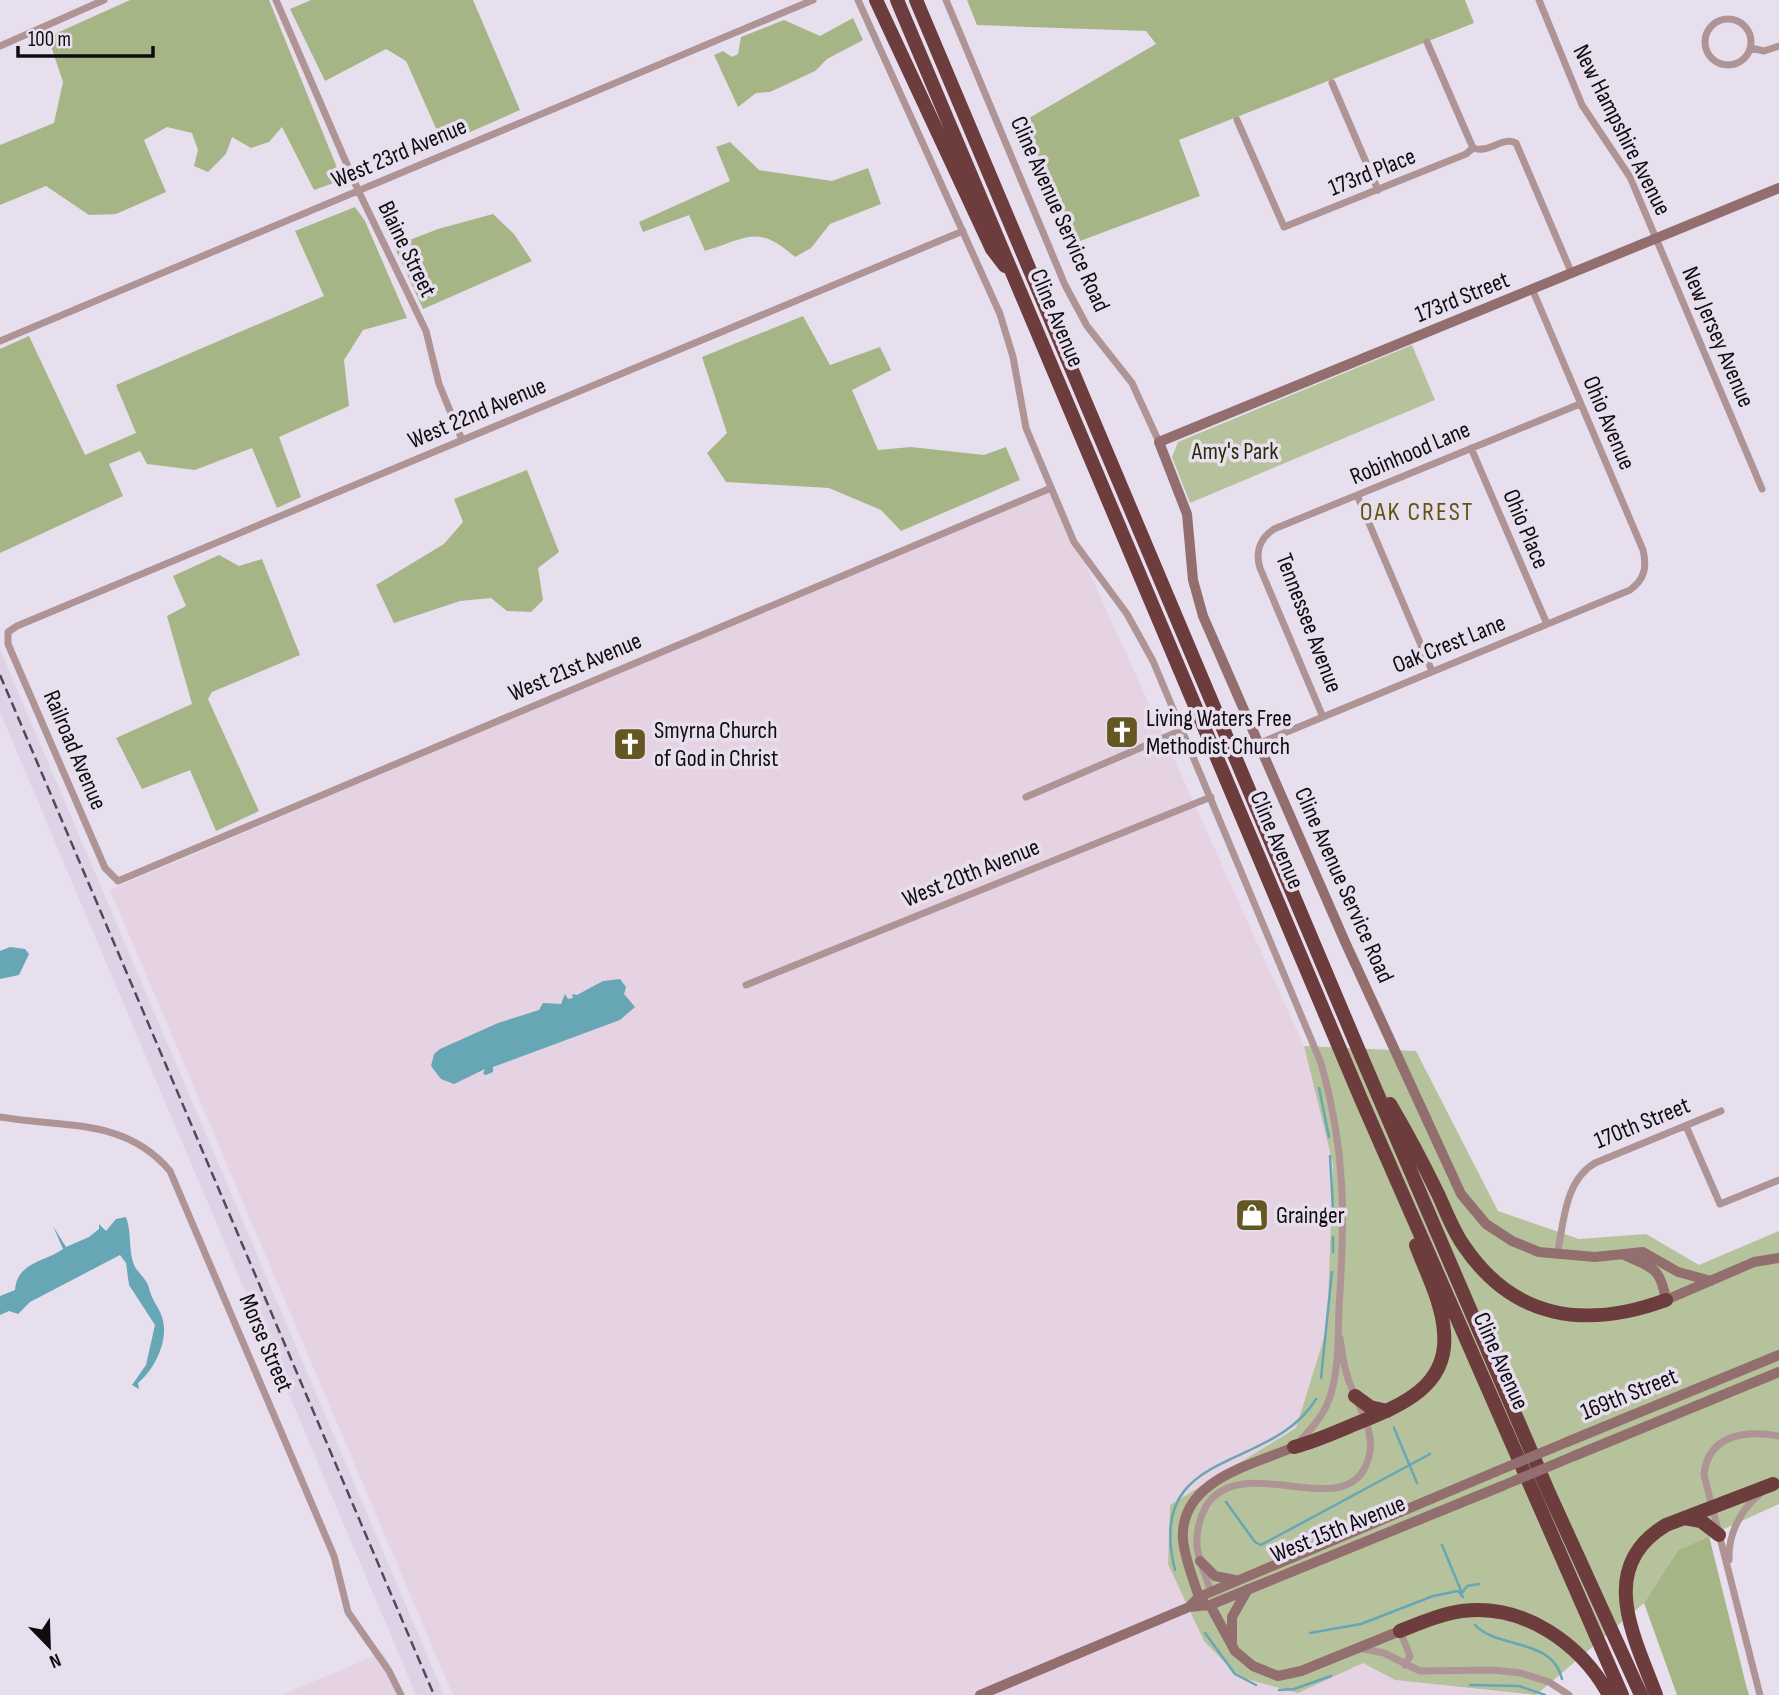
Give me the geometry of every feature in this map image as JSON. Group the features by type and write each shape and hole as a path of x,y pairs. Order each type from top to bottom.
{"highway":[{"path":"876,0 992,249 1017,282"},
{"name":"Cline Avenue","path":"897,0 1362,1099 1622,1695"},
{"name":"Cline Avenue","path":"916,0 1359,1051 1549,1493 1641,1695"},
{"path":"1359,1051 1404,1128 1463,1245 1486,1274 1508,1293 1550,1312 1600,1317 1636,1311 1666,1300"},
{"path":"1294,1447 1408,1402 1425,1387 1439,1366 1445,1335 1439,1308 1362,1099"},
{"path":"1354,1396 1370,1407 1387,1411"},
{"path":"1656,1695 1627,1616 1625,1590 1629,1566 1642,1544 1654,1532 1776,1482"},
{"path":"1683,1518 1701,1521 1719,1535"},
{"path":"1400,1631 1434,1618 1464,1611 1504,1613 1538,1624 1567,1643 1596,1671 1609,1695"}],"main road":[{"name":"173rd Street","path":"1160,442 1779,188"},
{"name":"Cline Avenue Service Road","path":"1160,442 1187,514 1196,597 1346,944 1461,1194 1471,1209 1499,1233 1525,1247 1557,1255 1624,1255 1643,1252 1678,1272 1710,1281"},
{"name":"Cline Avenue Service Road","path":"1624,1255 1652,1265 1664,1285 1666,1300"},
{"path":"1666,1300 1754,1262 1779,1258"},
{"name":"169th Street","path":"1494,1472 1779,1355"},
{"name":"169th Street","path":"1502,1486 1779,1372"},
{"name":"Cline Avenue","path":"1199,1597 1183,1539 1187,1518 1198,1495 1218,1479 1294,1447"},
{"name":"West 15th Avenue","path":"980,1695 1189,1606 1199,1597 1238,1580 1494,1472"},
{"name":"West 15th Avenue","path":"1189,1606 1210,1605 1502,1486"},
{"path":"1200,1561 1215,1576 1238,1580"},
{"path":"1232,1646 1232,1617 1248,1589"},
{"path":"1199,1597 1210,1605 1232,1646 1253,1666 1278,1676 1301,1671 1400,1631"}],"street":[{"path":"0,46 104,0"},
{"name":"Blaine Street","path":"276,0 358,190 426,331 439,384 463,440"},
{"name":"West 23rd Avenue","path":"0,341 813,0"},
{"name":"Cline Avenue","path":"858,0 1003,323 1026,428 1051,488 1080,552 1136,629 1292,989 1330,1093 1342,1164 1345,1217 1332,1392 1321,1418 1294,1447"},
{"name":"Cline Avenue Service Road","path":"946,0 1065,285 1093,335 1132,383 1160,442"},
{"name":"New Hampshire Avenue","path":"1539,0 1582,105 1630,177 1655,239"},
{"path":"1734,20 1750,34 1751,48 1742,61 1727,66 1712,60 1705,46 1705,38 1713,25 1734,20"},
{"path":"1427,42 1473,148"},
{"path":"1751,48 1764,51 1779,46"},
{"path":"1332,83 1378,190"},
{"name":"173rd Place","path":"1237,120 1284,227 1466,154 1473,148 1481,150 1508,141 1516,143 1572,274"},
{"name":"West 22nd Avenue","path":"8,632 962,231"},
{"name":"New Jersey Avenue","path":"1655,239 1762,489"},
{"name":"Ohio Avenue","path":"1533,291 1643,550 1645,571"},
{"name":"Robinhood Lane","path":"1260,544 1274,529 1580,404"},
{"name":"Ohio Place","path":"1471,448 1546,624"},
{"name":"West 21st Avenue","path":"114,880 124,879 185,854 1051,488"},
{"path":"1357,495 1432,671"},
{"name":"Tennessee Avenue","path":"1260,544 1260,568 1323,716"},
{"name":"Oak Crest Lane","path":"1260,743 1630,590 1638,584 1645,571"},
{"name":"Railroad Avenue","path":"8,632 8,644 105,868 114,880"},
{"path":"1026,797 1182,730"},
{"name":"West 20th Avenue","path":"746,985 1211,797"},
{"name":"170th Street","path":"1557,1255 1571,1191 1582,1172 1595,1163 1721,1111"},
{"name":"Morse Street","path":"0,1117 111,1131 148,1150 170,1171 334,1556 348,1612 389,1671 401,1695"},
{"path":"1686,1126 1720,1205 1779,1180"},
{"name":"Cline Avenue","path":"1210,1605 1211,1592 1200,1561 1197,1533 1201,1516 1212,1499 1225,1488 1255,1482 1332,1490 1344,1486 1361,1472 1367,1462 1370,1446 1364,1420 1346,1373 1338,1325"},
{"path":"1760,1695 1704,1475 1705,1464 1715,1448 1740,1433 1779,1436"},
{"path":"1730,1572 1729,1550 1740,1517 1776,1482"},
{"path":"1400,1631 1410,1656 1405,1665"},
{"path":"1357,1648 1384,1653 1420,1671 1521,1673 1549,1682 1569,1695"}],"shaded area":[{"path":"1051,488 1304,1046 1333,1164 1327,1328 1296,1428 1170,1505 1298,1693 1363,1663 1395,1680 1526,1695 453,1695 110,890"},
{"path":"0,649 444,1695 416,1695 0,712"},
{"path":"384,1652 402,1695 281,1695"}],"green space":[{"path":"130,0 269,0 342,180 314,190 282,127 269,142 251,148 232,137 226,154 208,172 194,166 198,150 192,133 167,127 144,140 166,192 116,214 89,215 46,186 0,205 0,145 54,123 63,82 48,37"},
{"path":"311,0 473,0 520,110 443,144 406,61 386,49 325,81 290,9"},
{"path":"967,0 1465,0 1474,23 1179,140 1200,196 1072,244 1024,121 1156,44 1146,31 977,25"},
{"path":"853,18 863,40 827,59 815,71 770,92 756,93 738,107 714,55 723,51 732,57 738,54 741,37 784,20 820,36"},
{"path":"730,142 759,170 832,181 868,168 881,204 830,224 811,248 795,257 762,237 743,238 705,251 689,215 643,232 639,222 730,181 716,147"},
{"path":"355,207 365,221 407,318 363,330 344,360 349,406 279,437 301,497 277,508 252,448 195,470 147,464 140,451 109,464 123,496 0,553 0,349 29,336 85,455 136,433 116,385 324,296 295,231"},
{"path":"493,214 514,234 532,261 423,309 394,246 438,229"},
{"path":"803,316 830,365 880,347 891,370 852,390 878,450 911,447 984,455 1006,447 1020,480 901,531 881,510 829,488 726,482 707,453 727,433 702,357"},
{"name":"Amy's Park","path":"1412,345 1435,400 1190,503 1172,457 1178,442"},
{"path":"527,470 559,552 538,568 543,600 531,612 507,611 491,598 460,601 394,623 376,585 444,544 463,522 454,499"},
{"path":"219,555 239,566 262,559 300,655 212,692 208,699 259,811 216,831 190,770 142,789 116,738 192,704 167,616 186,606 173,576"},
{"path":"1304,1046 1416,1051 1498,1211 1579,1239 1646,1234 1699,1265 1779,1231 1779,1504 1678,1550 1644,1603 1536,1695 1395,1680 1363,1663 1298,1693 1239,1677 1204,1641 1168,1564 1170,1505 1296,1428 1327,1328 1333,1164"},
{"path":"1709,1536 1749,1695 1677,1695 1644,1603 1678,1550"}],"water":[{"path":"10,947 25,949 29,954 19,975 0,979 0,951"},
{"path":"620,979 626,987 624,994 635,1007 620,1020 493,1067 493,1072 486,1075 483,1074 485,1069 454,1084 441,1079 431,1066 434,1054 440,1049 498,1023 539,1010 543,1003 561,1004 565,994 568,999 573,998 572,994 577,995 603,981"},
{"path":"126,1217 134,1265 148,1285 164,1326 159,1355 138,1383 139,1389 132,1385 146,1365 155,1325 129,1285 126,1263 120,1255 30,1302 18,1314 9,1311 0,1315 0,1296 15,1290 17,1281 26,1268 63,1249 53,1226 66,1247 89,1237 99,1229 99,1224 106,1231 116,1219"}],"waterway":[{"path":"1319,1088 1329,1137"},
{"path":"1330,1156 1333,1209"},
{"path":"1333,1237 1333,1252"},
{"path":"1321,1378 1332,1272"},
{"path":"1175,1570 1170,1530 1178,1501 1194,1481 1217,1466 1271,1440 1296,1423 1316,1399"},
{"path":"1394,1428 1417,1483"},
{"path":"1226,1502 1255,1542 1261,1545 1430,1454"},
{"path":"1442,1545 1462,1593 1467,1586 1479,1584"},
{"path":"1310,1633 1361,1624 1433,1596 1458,1591 1463,1597"},
{"path":"1475,1625 1485,1633 1536,1650 1548,1657 1557,1666 1562,1679"},
{"path":"1205,1633 1235,1674 1256,1685"},
{"path":"1279,1690 1294,1689 1331,1676"},
{"path":"1470,1685 1519,1686 1545,1695"}],"railway":[{"path":"0,675 434,1695"}],"place":[{"name":"Living Waters Free Methodist Church","path":"1122,732"},
{"name":"Smyrna Church of God in Christ","path":"630,744"},
{"name":"Grainger","path":"1252,1215"}],"district":[{"name":"OAK CREST","path":"1417,512"}]}
